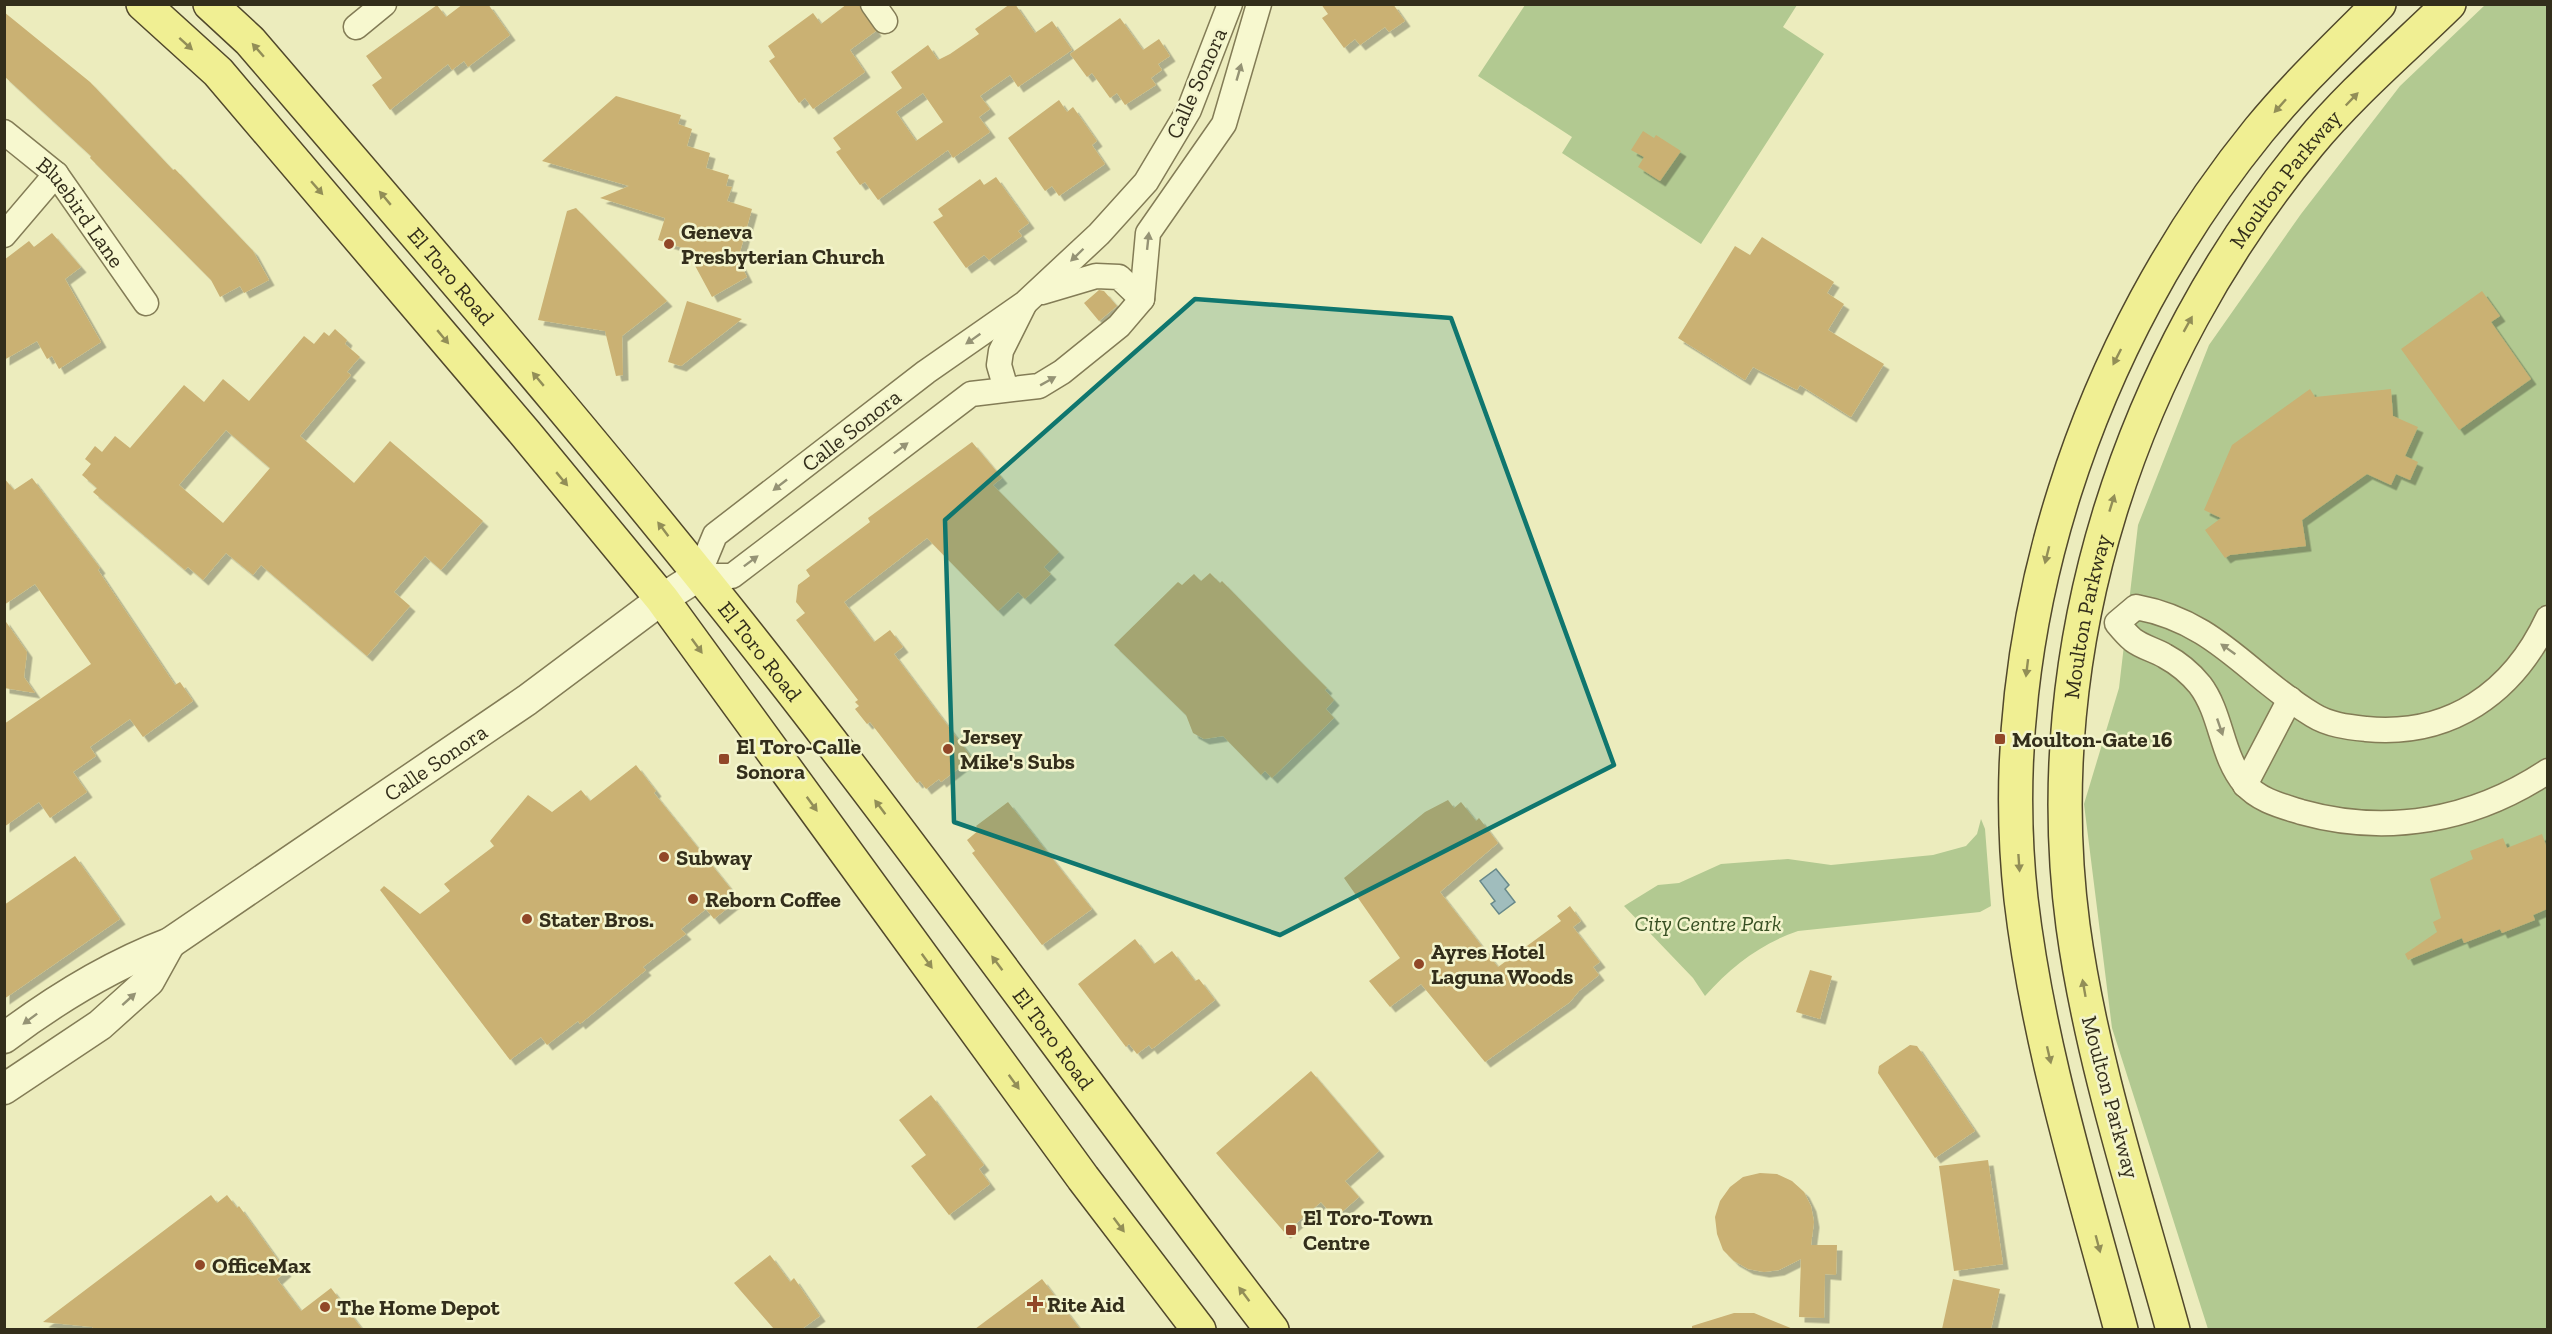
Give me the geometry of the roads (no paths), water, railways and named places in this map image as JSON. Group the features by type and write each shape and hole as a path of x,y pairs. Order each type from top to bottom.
{"main road":[{"name":"El Toro Road","path":"143,4 218,72 525,433 662,599 1083,1178 1198,1329"},
{"name":"El Toro Road","path":"210,4 250,41 637,495 698,576 805,708 1272,1329"},
{"path":"2121,1329 2035,995 2021,899 2016,815 2020,724 2029,650 2047,556 2069,478 2110,371 2144,303 2177,246 2218,183 2260,129 2312,71 2379,4"},
{"name":"Moulton Parkway","path":"2173,1329 2090,1018 2073,926 2067,855 2067,767 2082,621 2097,551 2120,478 2148,407 2183,332 2221,267 2266,199 2311,142 2448,4"}],"street":[{"path":"356,27 384,4"},
{"name":"Calle Sonora","path":"698,576 716,535 926,372 1031,298 1099,234 1146,182 1189,110 1230,4"},
{"name":"Calle Sonora","path":"4,1038 56,999 134,957 170,943 527,700 662,599 698,576 732,576 971,394 1039,386 1062,372 1119,326 1142,299 1148,233 1224,124 1259,4"},
{"name":"Bluebird Lane","path":"4,132 56,174 146,303"},
{"path":"4,235 56,174"},
{"name":"Calle Sonora","path":"1006,389 999,365 1001,351 1031,298 1096,276 1119,277 1142,299"},
{"path":"2547,618 2536,643 2515,673 2468,710 2441,722 2414,728 2380,730 2344,727 2315,717 2229,649 2186,621 2162,612 2136,607 2117,623 2134,641 2165,656 2200,685 2213,708 2233,766 2245,785 2260,797 2289,808 2330,820 2385,825 2433,820 2476,808 2520,789 2547,771"},
{"path":"2245,785 2282,693"},
{"name":"Calle Sonora","path":"12,1077 100,1025 149,981 170,943"}],"water":[{"path":"1496,869 1509,885 1505,889 1515,902 1499,914 1491,904 1495,901 1480,881"}],"place":[{"name":"Geneva Presbyterian Church","path":"669,244"},
{"name":"Moulton-Gate 16","path":"2000,739"},
{"name":"Jersey Mike's Subs","path":"948,749"},
{"name":"El Toro-Calle Sonora","path":"724,759"},
{"name":"Subway","path":"664,857"},
{"name":"Reborn Coffee","path":"693,899"},
{"name":"Stater Bros.","path":"527,919"},
{"name":"Ayres Hotel Laguna Woods","path":"1419,964"},
{"name":"El Toro-Town Centre","path":"1291,1230"},
{"name":"OfficeMax","path":"200,1265"},
{"name":"Rite Aid","path":"1035,1304"},
{"name":"The Home Depot","path":"325,1307"}],"park label":[{"name":"City Centre Park","path":"1708,923"}]}
